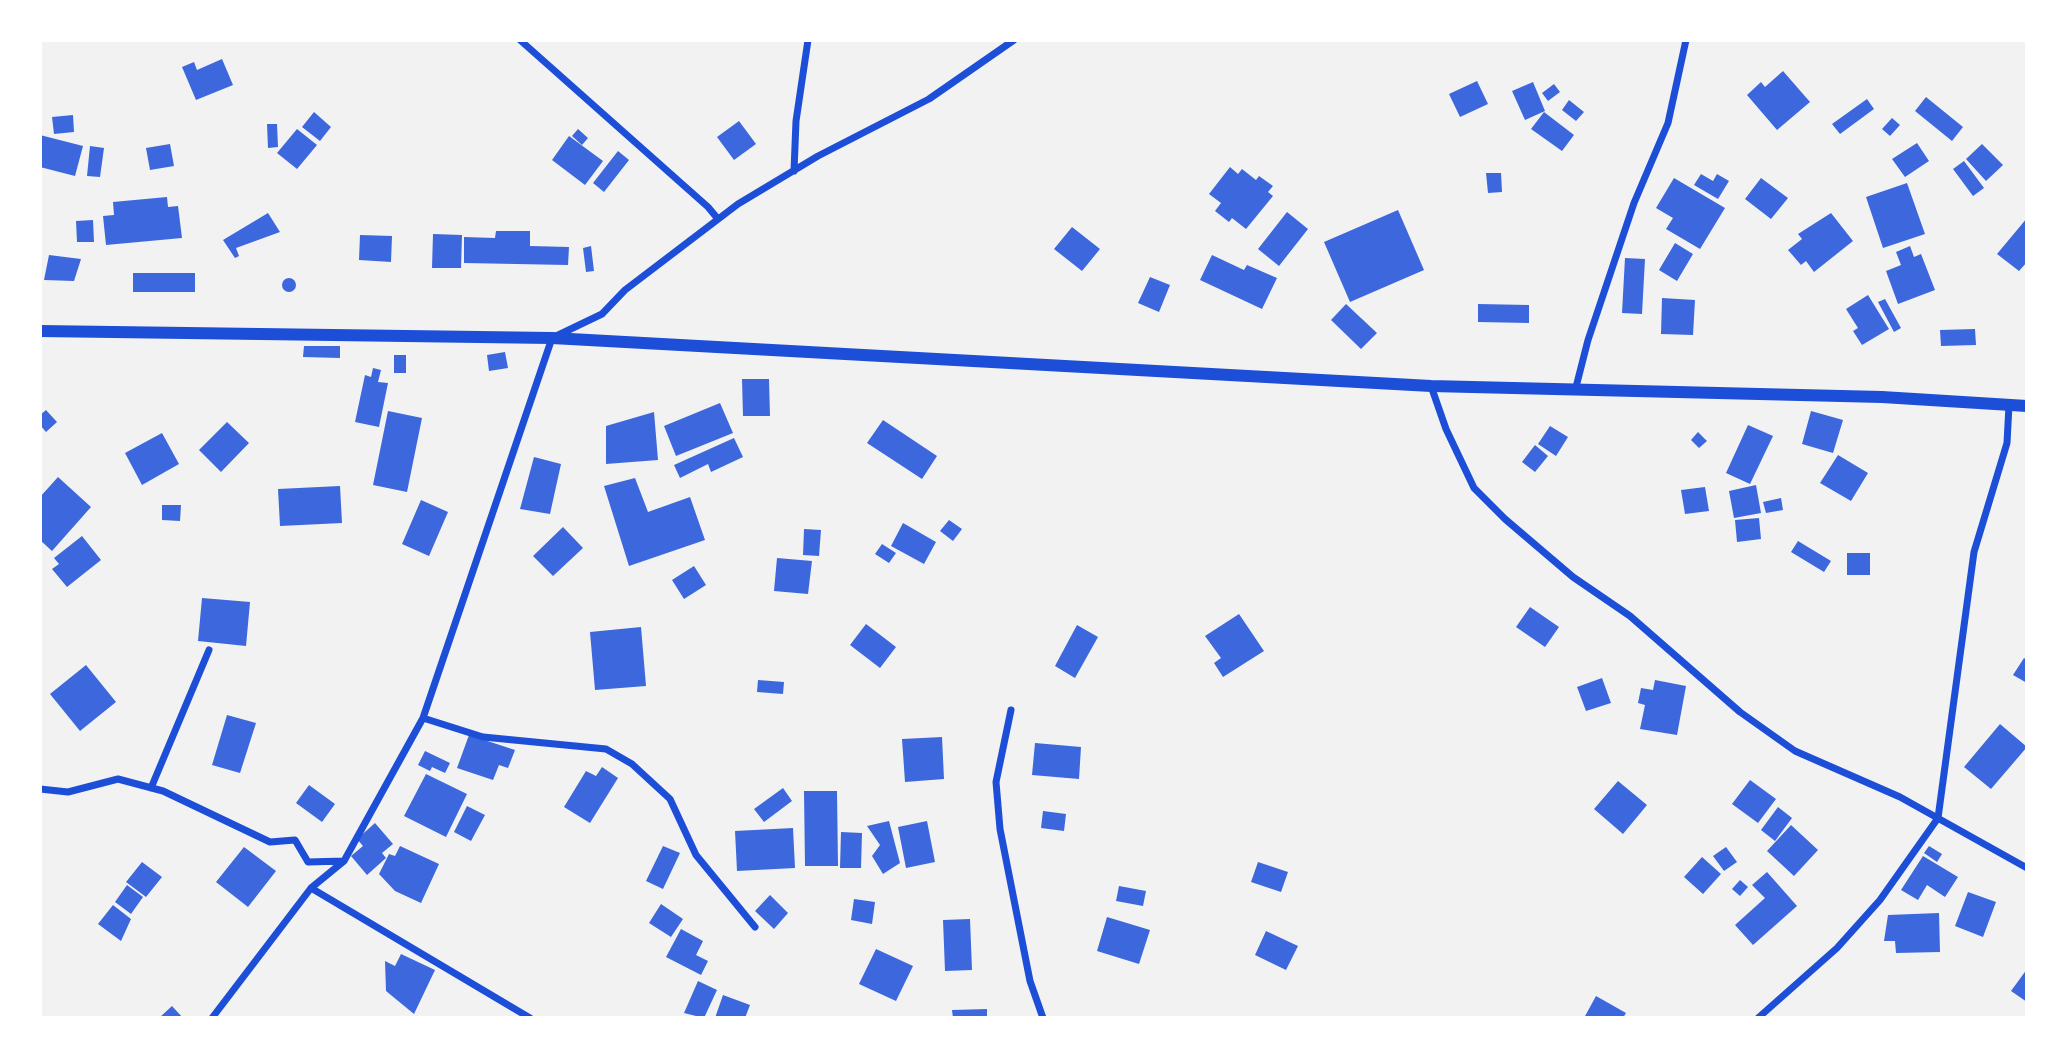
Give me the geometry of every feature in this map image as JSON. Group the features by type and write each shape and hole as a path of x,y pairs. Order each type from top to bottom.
{"main road":[{"path":"40,331 552,338 1430,386 1576,387 1882,397 2027,406"}],"street":[{"path":"520,40 708,207 718,219"},
{"path":"794,171 796,121 808,40"},
{"path":"212,1018 311,888 344,861 423,718 552,338 602,314 625,290 718,219 794,171 929,99 1014,40"},
{"path":"1576,387 1588,340 1634,203 1668,123 1686,40"},
{"path":"1430,386 1446,429 1474,488 1573,578 1630,616 1740,712 1795,751 1900,797 2027,868"},
{"path":"1758,1018 1837,948 1880,900 1938,818 1974,552 2007,443 2009,405"},
{"path":"151,788 209,650"},
{"path":"1011,710 996,782 1000,829 1030,981 1043,1018"},
{"path":"423,718 483,737 607,749 632,764 670,799 696,855 755,927"},
{"path":"40,789 68,792 118,779 151,788 270,842 295,839 308,862 344,861"},
{"path":"311,888 530,1018"}],"building":[{"path":"222,59 233,85 196,100 182,67 194,62 197,70"},
{"path":"1783,71 1810,102 1777,130 1747,95 1761,82 1765,87"},
{"path":"1477,81 1488,104 1460,117 1449,94"},
{"path":"1533,82 1545,111 1525,120 1512,91"},
{"path":"1554,84 1560,92 1548,101 1542,93"},
{"path":"1926,97 1963,127 1952,141 1915,111"},
{"path":"1867,99 1874,109 1840,134 1832,124"},
{"path":"1569,100 1584,112 1576,121 1562,110"},
{"path":"314,112 331,127 320,141 302,127"},
{"path":"1544,112 1574,135 1562,151 1531,129"},
{"path":"73,115 74,132 54,134 52,117"},
{"path":"1892,118 1900,125 1890,136 1882,129"},
{"path":"739,121 756,144 734,160 717,137"},
{"path":"267,124 277,124 278,147 268,148"},
{"path":"297,129 317,145 297,169 277,153"},
{"path":"578,129 588,138 582,145 572,136"},
{"path":"40,135 83,146 75,176 40,167"},
{"path":"569,136 603,161 585,185 552,160"},
{"path":"1917,143 1929,161 1905,177 1892,159"},
{"path":"170,144 174,166 150,170 146,148"},
{"path":"1982,144 2003,165 1986,181 1966,159"},
{"path":"90,146 104,148 100,177 87,176"},
{"path":"618,151 629,160 604,192 593,183"},
{"path":"1964,161 1984,188 1973,196 1953,169"},
{"path":"1230,167 1238,174 1242,169 1256,180 1259,176 1273,186 1268,192 1273,196 1246,229 1232,218 1229,222 1215,211 1221,203 1209,194"},
{"path":"1486,173 1501,173 1502,192 1488,193"},
{"path":"1701,174 1713,181 1717,174 1729,181 1718,199 1694,185"},
{"path":"1674,178 1725,208 1700,249 1666,229 1673,218 1656,208"},
{"path":"1761,178 1788,198 1771,219 1745,199"},
{"path":"1907,183 1925,234 1883,248 1866,197"},
{"path":"167,197 168,207 178,206 182,238 106,245 103,216 114,215 113,202"},
{"path":"1398,210 1424,270 1350,302 1324,242"},
{"path":"1287,212 1308,229 1279,266 1258,249"},
{"path":"268,213 280,232 236,248 239,256 235,258 223,240"},
{"path":"1831,213 1853,241 1814,272 1806,261 1801,265 1788,250 1802,239 1798,234"},
{"path":"2027,218 2027,262 2019,271 1997,254"},
{"path":"93,220 94,242 77,242 76,221"},
{"path":"1072,227 1100,249 1082,271 1054,249"},
{"path":"496,231 530,231 530,246 569,247 568,265 464,263 464,237 495,238"},
{"path":"433,234 462,235 461,268 432,268"},
{"path":"360,235 392,236 391,262 359,260"},
{"path":"1675,243 1693,254 1677,281 1659,270"},
{"path":"591,246 594,271 586,272 583,248"},
{"path":"1910,246 1914,257 1921,254 1935,290 1898,304 1886,271 1901,265 1896,252"},
{"path":"49,255 81,259 74,281 44,280"},
{"path":"1212,255 1244,270 1247,265 1277,278 1262,309 1200,280"},
{"path":"1625,258 1645,259 1642,314 1622,313"},
{"path":"133,273 195,273 195,292 133,292"},
{"path":"1150,277 1170,285 1159,312 1138,303"},
{"path":"286,278 292,278 296,285 292,292 286,292 282,288 282,282"},
{"path":"1868,295 1889,329 1862,345 1853,331 1858,328 1846,309"},
{"path":"1662,298 1695,300 1693,335 1661,334"},
{"path":"1885,299 1901,328 1894,332 1878,302"},
{"path":"1346,304 1377,333 1361,349 1331,320"},
{"path":"1478,304 1529,305 1529,323 1478,322"},
{"path":"1975,329 1976,345 1941,346 1940,330"},
{"path":"304,346 340,346 340,358 303,357"},
{"path":"505,352 508,368 489,371 487,355"},
{"path":"394,355 406,355 406,373 394,373"},
{"path":"373,368 381,370 378,382 388,383 379,427 355,422 365,375 371,377"},
{"path":"742,379 769,379 770,416 743,416"},
{"path":"720,403 733,433 676,456 664,426"},
{"path":"46,410 57,422 46,432 40,425 40,415"},
{"path":"388,411 422,418 407,492 373,485"},
{"path":"1811,411 1843,420 1833,453 1802,444"},
{"path":"654,412 658,460 606,464 606,426"},
{"path":"883,420 937,456 922,479 867,443"},
{"path":"227,422 249,443 221,472 199,450"},
{"path":"1748,425 1773,436 1750,484 1726,473"},
{"path":"1550,426 1568,437 1556,456 1538,444"},
{"path":"1698,432 1707,441 1699,448 1691,440"},
{"path":"162,433 179,464 142,485 125,453"},
{"path":"734,438 743,457 711,472 708,464 680,478 674,465"},
{"path":"1535,445 1548,456 1535,472 1522,462"},
{"path":"1838,455 1868,473 1851,501 1820,483"},
{"path":"534,457 561,464 550,514 520,509"},
{"path":"58,477 91,507 52,551 40,540 40,497"},
{"path":"635,478 648,512 690,497 705,540 629,566 604,486"},
{"path":"1756,485 1761,513 1734,518 1729,491"},
{"path":"340,486 342,523 280,526 278,489"},
{"path":"1705,487 1709,511 1685,514 1681,490"},
{"path":"1781,498 1783,510 1766,513 1763,502"},
{"path":"421,500 448,512 429,556 402,544"},
{"path":"162,505 181,505 180,521 162,520"},
{"path":"1759,518 1761,539 1737,542 1735,520"},
{"path":"949,520 962,529 953,541 940,531"},
{"path":"903,523 936,542 924,564 891,546"},
{"path":"563,527 583,548 553,576 533,556"},
{"path":"804,529 821,530 819,556 803,555"},
{"path":"82,536 101,560 67,587 52,569 59,564 54,558"},
{"path":"1798,541 1831,561 1824,572 1791,552"},
{"path":"882,544 896,553 889,563 875,554"},
{"path":"1847,553 1870,553 1870,575 1847,575"},
{"path":"777,558 812,561 808,594 774,591"},
{"path":"694,566 706,585 684,599 672,580"},
{"path":"202,598 250,602 246,646 198,641"},
{"path":"1530,607 1559,627 1545,647 1516,627"},
{"path":"1239,614 1264,651 1223,677 1214,663 1221,658 1205,636"},
{"path":"866,624 896,647 880,668 850,645"},
{"path":"1077,625 1098,637 1075,678 1055,666"},
{"path":"641,627 646,686 595,690 590,632"},
{"path":"2024,658 2027,660 2027,683 2013,675"},
{"path":"86,665 116,702 80,731 50,694"},
{"path":"1602,678 1611,703 1586,711 1577,687"},
{"path":"758,680 784,682 783,694 757,692"},
{"path":"1655,680 1686,686 1677,735 1640,729 1645,705 1638,703 1641,688 1653,690"},
{"path":"227,715 256,723 240,773 212,765"},
{"path":"2000,724 2027,747 1991,789 1964,767"},
{"path":"469,735 515,750 508,768 499,765 493,780 457,768"},
{"path":"942,737 944,779 905,782 902,739"},
{"path":"1035,743 1081,747 1079,779 1032,775"},
{"path":"425,751 450,763 445,773 432,767 430,771 418,765"},
{"path":"602,767 618,778 590,823 564,807 586,771 596,776"},
{"path":"426,774 467,794 446,837 404,816"},
{"path":"1750,780 1776,799 1758,823 1732,804"},
{"path":"1618,781 1647,805 1623,834 1594,809"},
{"path":"309,785 335,804 322,822 296,803"},
{"path":"783,788 792,801 764,822 754,809"},
{"path":"804,791 837,791 838,866 805,866"},
{"path":"467,806 485,815 471,841 454,832"},
{"path":"1778,807 1792,818 1775,841 1761,830"},
{"path":"1043,811 1066,814 1064,831 1041,828"},
{"path":"889,821 900,863 883,874 872,856 880,845 867,826"},
{"path":"927,821 935,862 906,868 898,827"},
{"path":"375,823 393,844 382,853 386,858 367,875 351,856 363,846 357,839"},
{"path":"1791,825 1818,850 1794,876 1767,851"},
{"path":"793,828 795,868 737,871 735,831"},
{"path":"841,832 862,833 861,868 840,868"},
{"path":"400,846 439,864 421,903 395,891 379,874 389,854 395,856"},
{"path":"663,846 680,853 663,889 646,881"},
{"path":"1929,846 1942,854 1937,862 1924,853"},
{"path":"244,847 276,871 248,907 216,882"},
{"path":"1726,847 1737,862 1724,871 1713,856"},
{"path":"1923,856 1958,877 1945,897 1927,885 1918,900 1901,890"},
{"path":"1702,857 1721,874 1703,894 1684,877"},
{"path":"142,862 162,877 146,897 126,882"},
{"path":"1258,862 1288,872 1281,892 1251,882"},
{"path":"1767,872 1797,906 1753,945 1735,925 1765,898 1752,885"},
{"path":"1740,880 1748,887 1740,896 1732,889"},
{"path":"127,885 143,897 131,914 115,902"},
{"path":"1119,886 1146,891 1143,906 1116,901"},
{"path":"1968,892 1996,902 1983,937 1955,926"},
{"path":"770,895 788,913 774,929 755,911"},
{"path":"854,899 875,902 872,924 851,920"},
{"path":"661,904 683,919 671,937 649,923"},
{"path":"113,905 131,919 121,941 98,924"},
{"path":"1939,913 1940,952 1896,953 1895,941 1884,941 1888,915"},
{"path":"1107,917 1150,930 1139,964 1097,951"},
{"path":"970,919 972,970 945,971 943,920"},
{"path":"681,929 703,941 696,955 708,961 701,975 666,957"},
{"path":"1266,931 1298,946 1286,970 1255,955"},
{"path":"876,949 913,966 896,1001 859,984"},
{"path":"401,954 435,970 414,1014 386,991 385,961 395,966"},
{"path":"2027,969 2027,1002 2011,991"},
{"path":"698,981 717,990 704,1018 684,1013"},
{"path":"723,995 750,1005 745,1018 715,1018"},
{"path":"1596,996 1626,1013 1623,1018 1584,1018"},
{"path":"172,1006 183,1018 159,1018"},
{"path":"987,1009 987,1018 953,1018 952,1010"}]}
